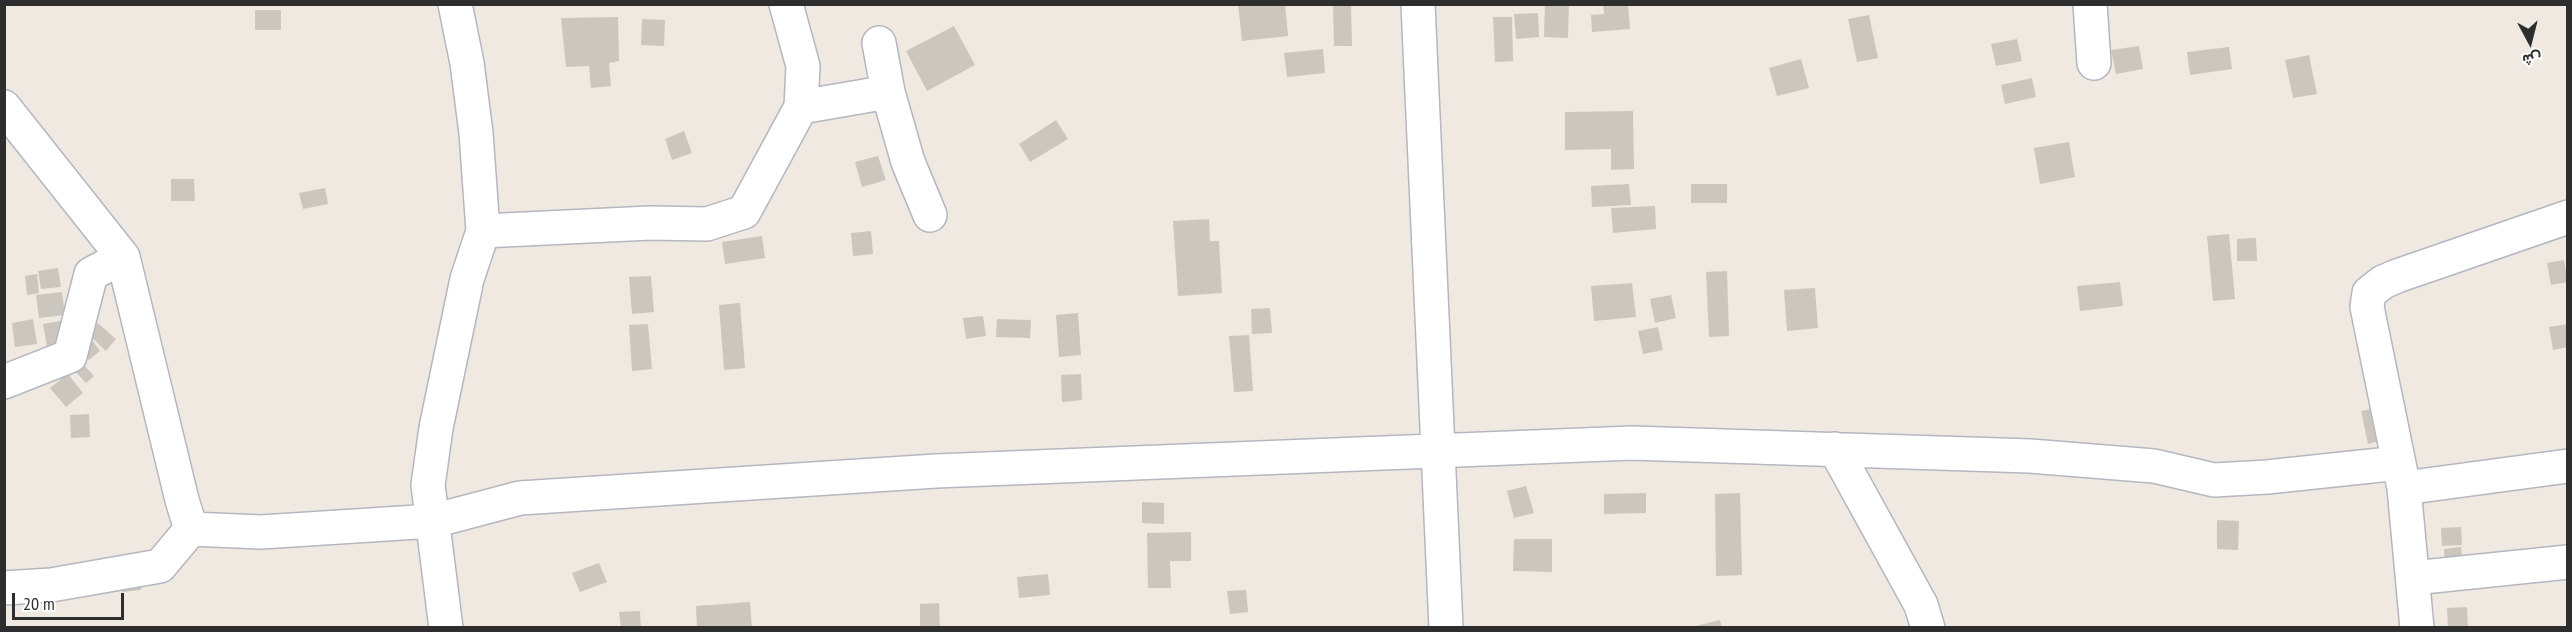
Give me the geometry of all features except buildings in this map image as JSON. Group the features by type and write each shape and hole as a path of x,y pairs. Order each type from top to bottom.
{"street":[{"path":"446,627 428,484 436,428 467,279 483,231 476,133 467,63 455,4"},
{"path":"483,231 706,224 744,212 801,107 803,66 786,4"},
{"path":"1418,4 1446,627"},
{"path":"2090,4 2094,63"},
{"path":"879,43 888,92 908,162 930,215"},
{"path":"801,107 888,92"},
{"path":"4,107 123,257 191,529"},
{"path":"2416,627 2413,578 2401,476 2367,307 2369,293 2383,282 2397,276 2568,217"},
{"path":"4,382 70,356 91,274 123,257"},
{"path":"191,529 261,532 433,521 520,498 936,471 1632,443 2030,456 2154,466 2214,480 2267,477 2401,476 2568,466"},
{"path":"1835,449 1921,605 1928,627"},
{"path":"4,588 51,585 160,566 191,529"},
{"path":"2413,578 2568,562"}]}
